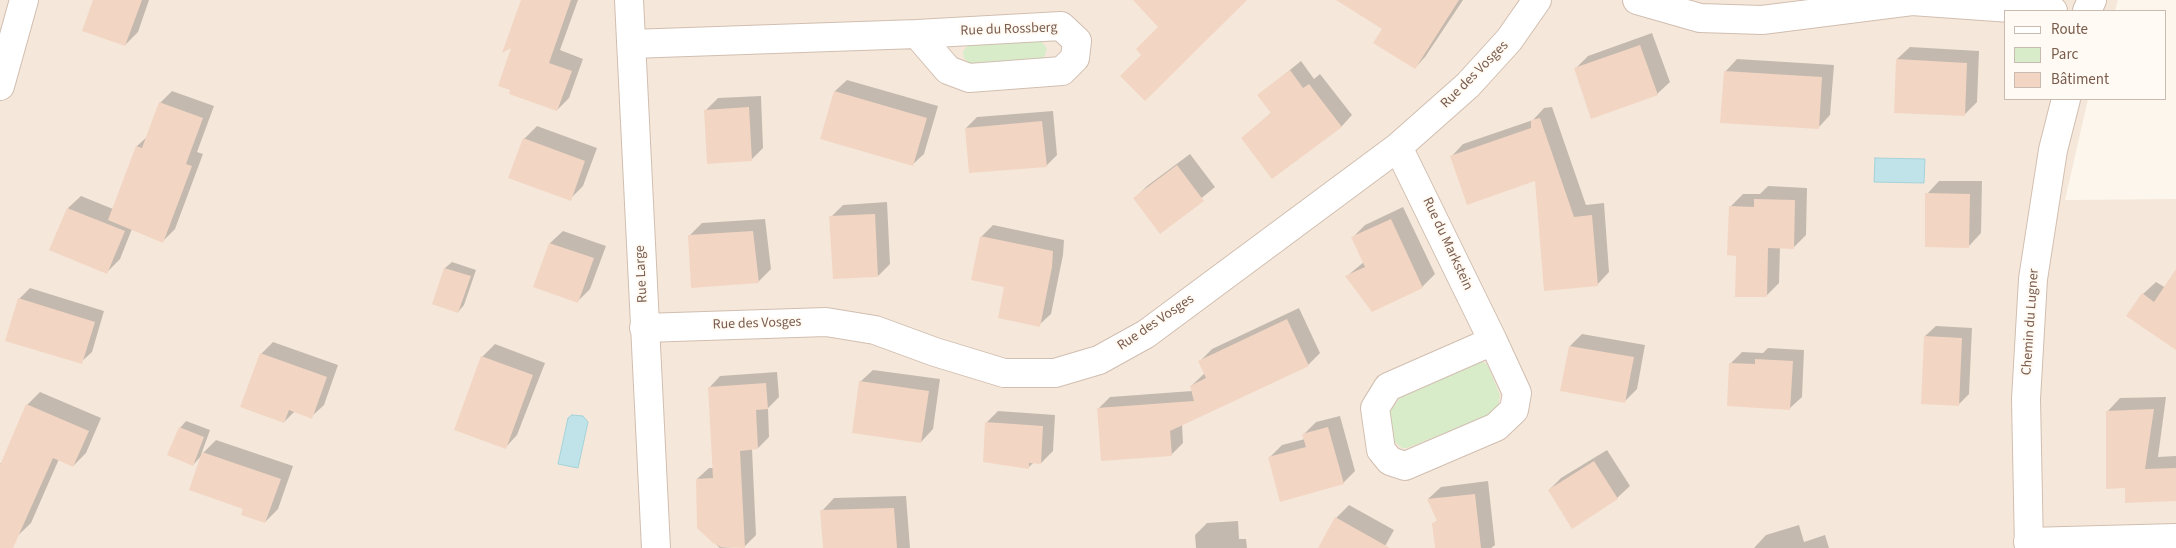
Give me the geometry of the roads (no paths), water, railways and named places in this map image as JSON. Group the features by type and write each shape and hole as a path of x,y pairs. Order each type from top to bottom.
{"street":[{"path":"0,86 24,0"},
{"name":"Rue Large","path":"628,0 656,548"},
{"name":"Rue des Vosges","path":"644,328 826,322 875,330 935,352 1004,373 1055,373 1099,360 1146,334 1398,147 1468,86 1510,40 1537,0"},
{"path":"1638,0 1708,19 1762,20 1912,1 2039,10"},
{"name":"Rue du Rossberg","path":"631,44 917,34 1061,26 1077,40 1075,58 1062,71 969,78 948,70 917,34"},
{"name":"Chemin du Lugner","path":"2028,545 2026,400 2032,279 2053,150 2066,100"},
{"name":"Rue du Markstein","path":"1398,147 1417,180 1493,341 1517,393 1514,410 1496,427 1405,466 1390,461 1382,450 1375,408 1388,387 1493,341"},
{"path":"2028,545 2176,538"}],"water":[{"path":"1875,158 1925,159 1924,183 1874,182"},
{"path":"572,415 583,416 588,422 578,468 558,464 568,418"}]}
